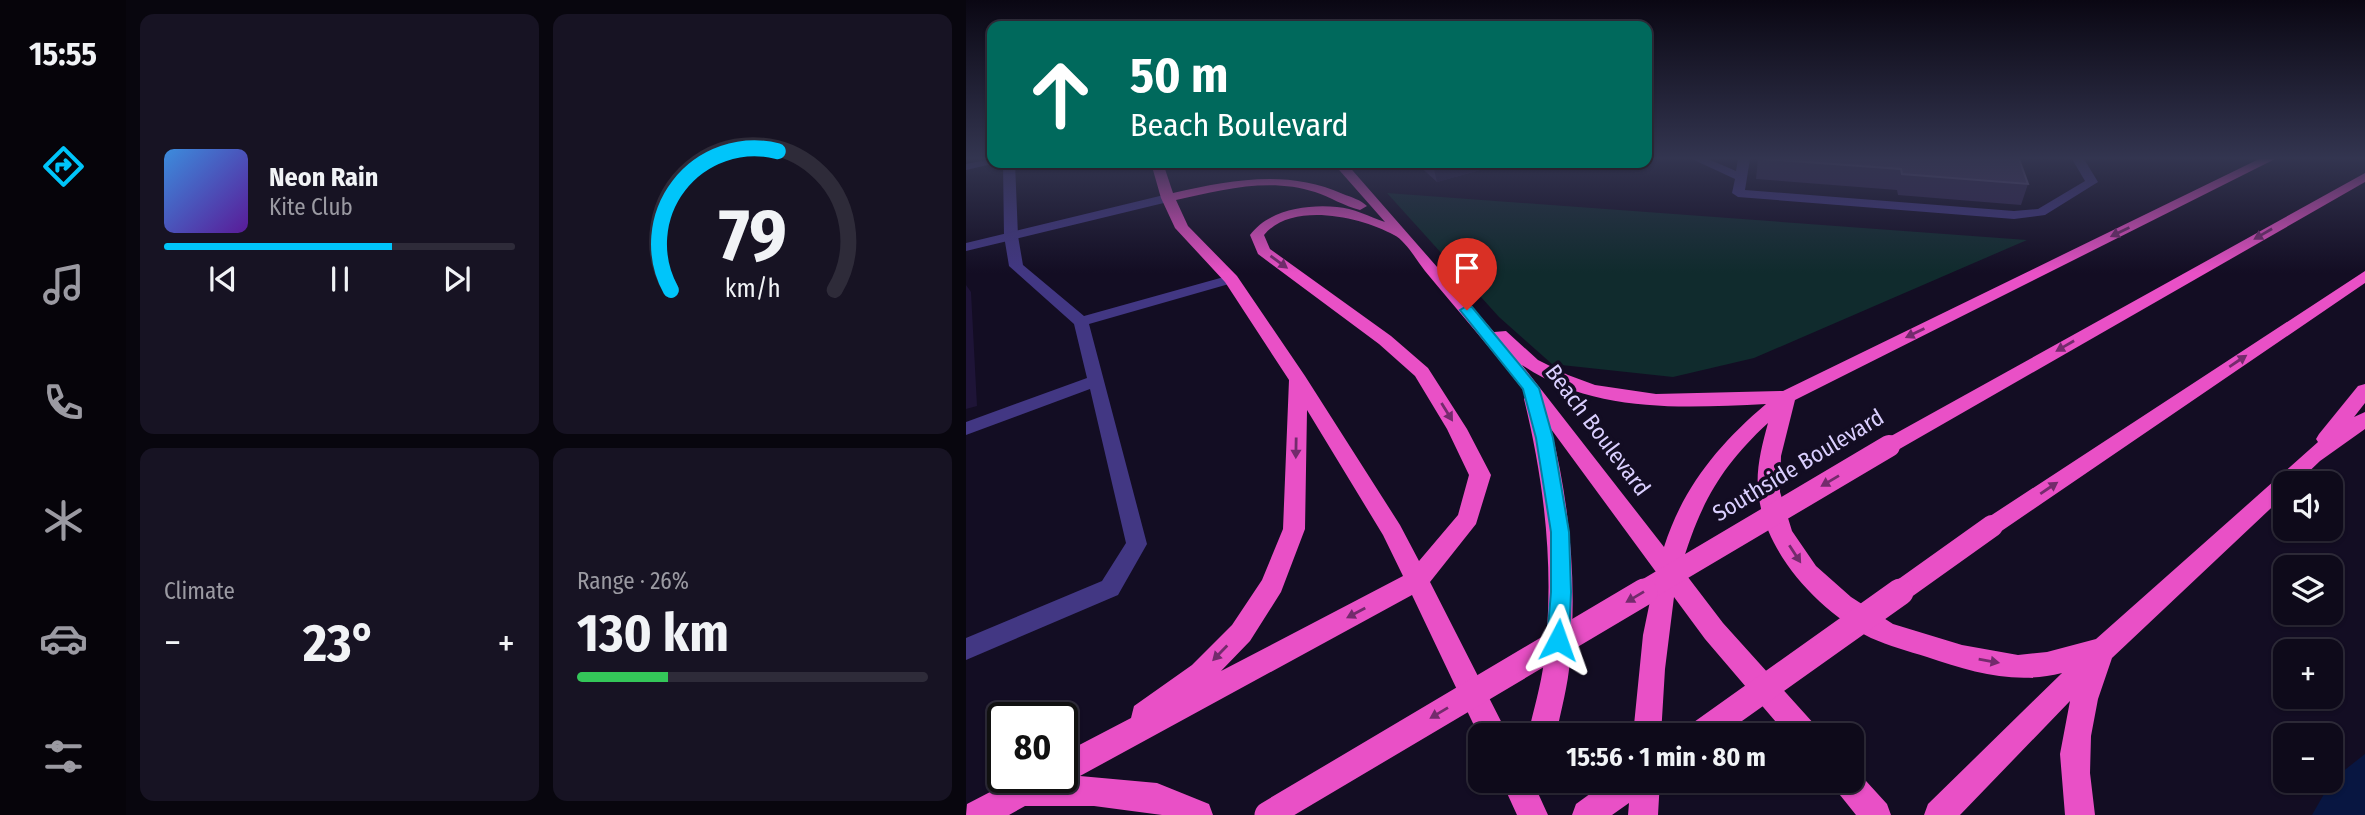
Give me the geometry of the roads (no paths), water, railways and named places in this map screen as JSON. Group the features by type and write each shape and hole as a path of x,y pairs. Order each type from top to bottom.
{"highway":[{"path":"1171,197 1167,198 1182,228 1231,279 1392,531 1488,723"},
{"path":"1335,197 1395,225"},
{"name":"Beach Boulevard","path":"1370,197 1531,388 1667,572 1714,631 1794,723"},
{"path":"1648,723 1650,674 1667,572 1675,546 1708,476 1735,444 1786,397 2192,197"},
{"name":"Southside Boulevard","path":"1268,815 1889,446 2330,197"},
{"path":"1078,760 1416,581 1468,518 1480,475 1457,429 1422,372 1385,340 1263,250 1257,235 1266,224 1285,216 1310,211 1338,211 1395,225"},
{"path":"1716,723 1992,526 2365,276"},
{"path":"1451,291 1532,364 1613,396 1673,401 1786,397"},
{"path":"1078,758 1200,674 1241,633 1272,584 1294,528 1298,380"},
{"path":"1531,388 1544,438 1560,532 1561,592 1556,664 1544,723"},
{"path":"2313,456 2365,390"},
{"path":"1786,397 1774,433 1769,462 1769,494 1778,529 1802,565 1838,601 1880,629 1940,650 1985,661 2028,667 2103,649"},
{"path":"1939,815 2103,649 2313,456 2365,419"},
{"path":"2080,815 2075,751 2078,716 2103,649"},
{"path":"1078,788 1157,798 1198,815"},
{"path":"978,815 1019,793"},
{"path":"1587,815 1617,793"},
{"path":"1643,815 1644,793"},
{"path":"1857,793 1876,815"}],"street":[{"path":"966,649 1110,588 1137,544 1081,322 1016,266 1011,236 1010,197"},
{"path":"1789,197 2014,215 2041,212 2066,197"},
{"path":"966,247 1167,198"},
{"path":"1081,322 1231,279"},
{"path":"966,429 1096,381"}],"water":[{"path":"2365,754 2365,815 2312,815 2325,793 2343,793 2343,771"}]}
